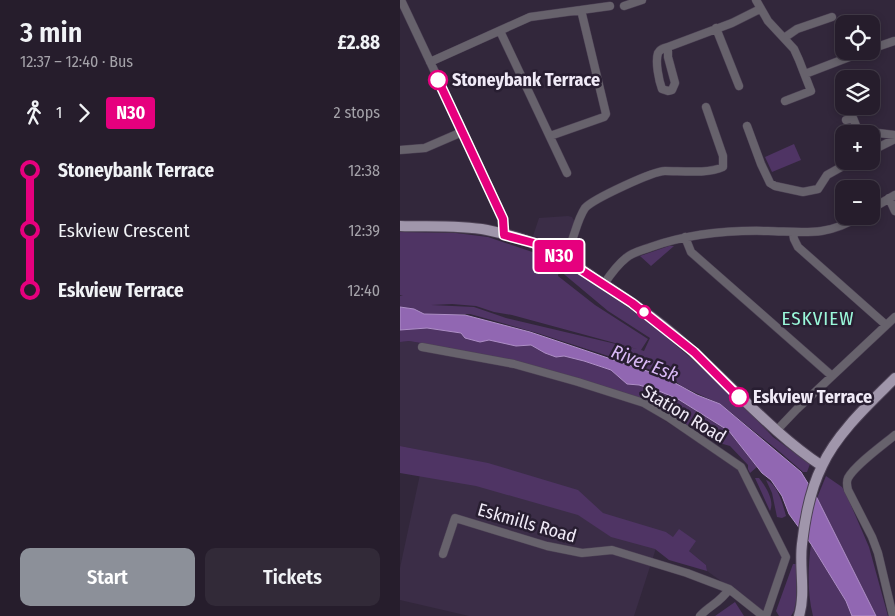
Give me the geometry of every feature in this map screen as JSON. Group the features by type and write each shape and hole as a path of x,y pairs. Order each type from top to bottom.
{"main road":[{"path":"400,226 459,227 488,231 534,243 564,258 652,318 694,352 776,432 822,466"},
{"path":"800,616 802,595 800,562 807,512 814,486 822,466 839,440 866,407 895,378"}],"street":[{"path":"401,0 503,219 504,235"},
{"path":"624,6 642,0"},
{"path":"756,0 768,21 794,49 811,91 785,101"},
{"path":"430,62 530,17 610,6"},
{"path":"668,47 668,57 676,83 672,90 668,91 662,89 659,82 658,53 662,49 732,23 760,9"},
{"path":"550,136 604,117 606,114 581,10"},
{"path":"784,38 797,29 832,17"},
{"path":"716,28 739,86"},
{"path":"500,31 567,174"},
{"path":"880,46 894,41"},
{"path":"805,74 842,60"},
{"path":"564,258 583,212 592,203 647,175 662,171 714,171 723,167 723,156 706,107"},
{"path":"846,120 853,118 857,128 862,131 895,135"},
{"path":"747,126 761,164 770,183 775,186 803,192 818,189 827,175 836,170"},
{"path":"400,150 425,148 462,132"},
{"path":"880,146 895,139"},
{"path":"880,203 892,196 895,211"},
{"path":"604,284 618,265 632,254 685,237 746,231 824,232 843,225"},
{"path":"793,233 798,247 886,325"},
{"path":"685,237 692,252 832,376"},
{"path":"776,432 895,317"},
{"name":"Station Road","path":"422,347 514,364 644,403 741,467 786,557 765,616"},
{"path":"893,616 872,537 848,490 847,482 849,476 858,466 895,435"},
{"name":"Eskmills Road","path":"443,554 455,518 547,546 582,554 612,550 694,575 729,589 765,616"},
{"path":"700,616 705,610 720,601 729,589"}],"shaded area":[{"path":"794,144 801,160 772,172 765,157"},
{"path":"572,217 575,222 563,254 532,239 539,218"},
{"path":"400,232 456,233 488,237 562,262 582,274 655,327 731,393 773,437 810,464 807,472 803,472 720,404 681,386 670,376 537,333 470,314 421,314 400,308 400,296 403,296 400,295","holes":["559,270 608,311 650,338 644,351 641,350 648,339 595,305 558,276","431,305 476,306 637,349 506,318 474,307"]},
{"path":"674,246 651,266 640,256"},
{"path":"400,307 414,309 424,314 465,315 530,332 647,371 720,404 801,472 817,498 876,616 852,616 846,601 811,544 789,514 782,496 771,480 762,473 729,431 678,399 639,385 627,384 611,370 584,361 564,356 556,357 531,345 516,346 489,340 480,342 465,338 461,333 427,328 400,330"},
{"path":"427,328 461,333 480,342 489,340 516,346 531,345 556,357 564,356 611,370 627,384 639,385 678,399 729,431 757,467 750,473 748,465 730,446 716,442 646,400 561,375 450,348 409,341 400,342 400,330"},
{"path":"409,341 450,348 561,375 646,400 642,407 736,467 781,552 782,559 763,611 707,571 706,565 666,532 658,542 634,616 469,616 400,600 400,568 425,451 400,446 400,342"},
{"path":"400,446 488,463 578,490 603,513 666,532 673,537 679,529 696,541 689,551 706,565 707,571 669,560 655,549 611,537 578,515 476,486 400,473"},
{"path":"826,476 842,487 847,496 869,547 888,616 876,616 817,498"},
{"path":"755,478 759,478 769,494 770,511"},
{"path":"766,480 774,486 779,495 786,516 782,518 777,517 772,493"},
{"path":"811,544 846,601 852,616 813,616 809,580"},
{"path":"793,564 796,564 796,601 794,611 791,616 779,616 776,611"},
{"path":"735,602 744,616 715,616"}],"bus line":[{"name":"N30","path":"438,80 498,206 503,219 504,235 546,248 632,303 694,352 739,397"}],"place":[{"name":"Stoneybank Terrace","path":"438,80"},
{"name":"Eskview Terrace","path":"739,397"}],"district":[{"name":"ESKVIEW","path":"818,318"}],"water label":[{"name":"River Esk","path":"645,363"}]}
